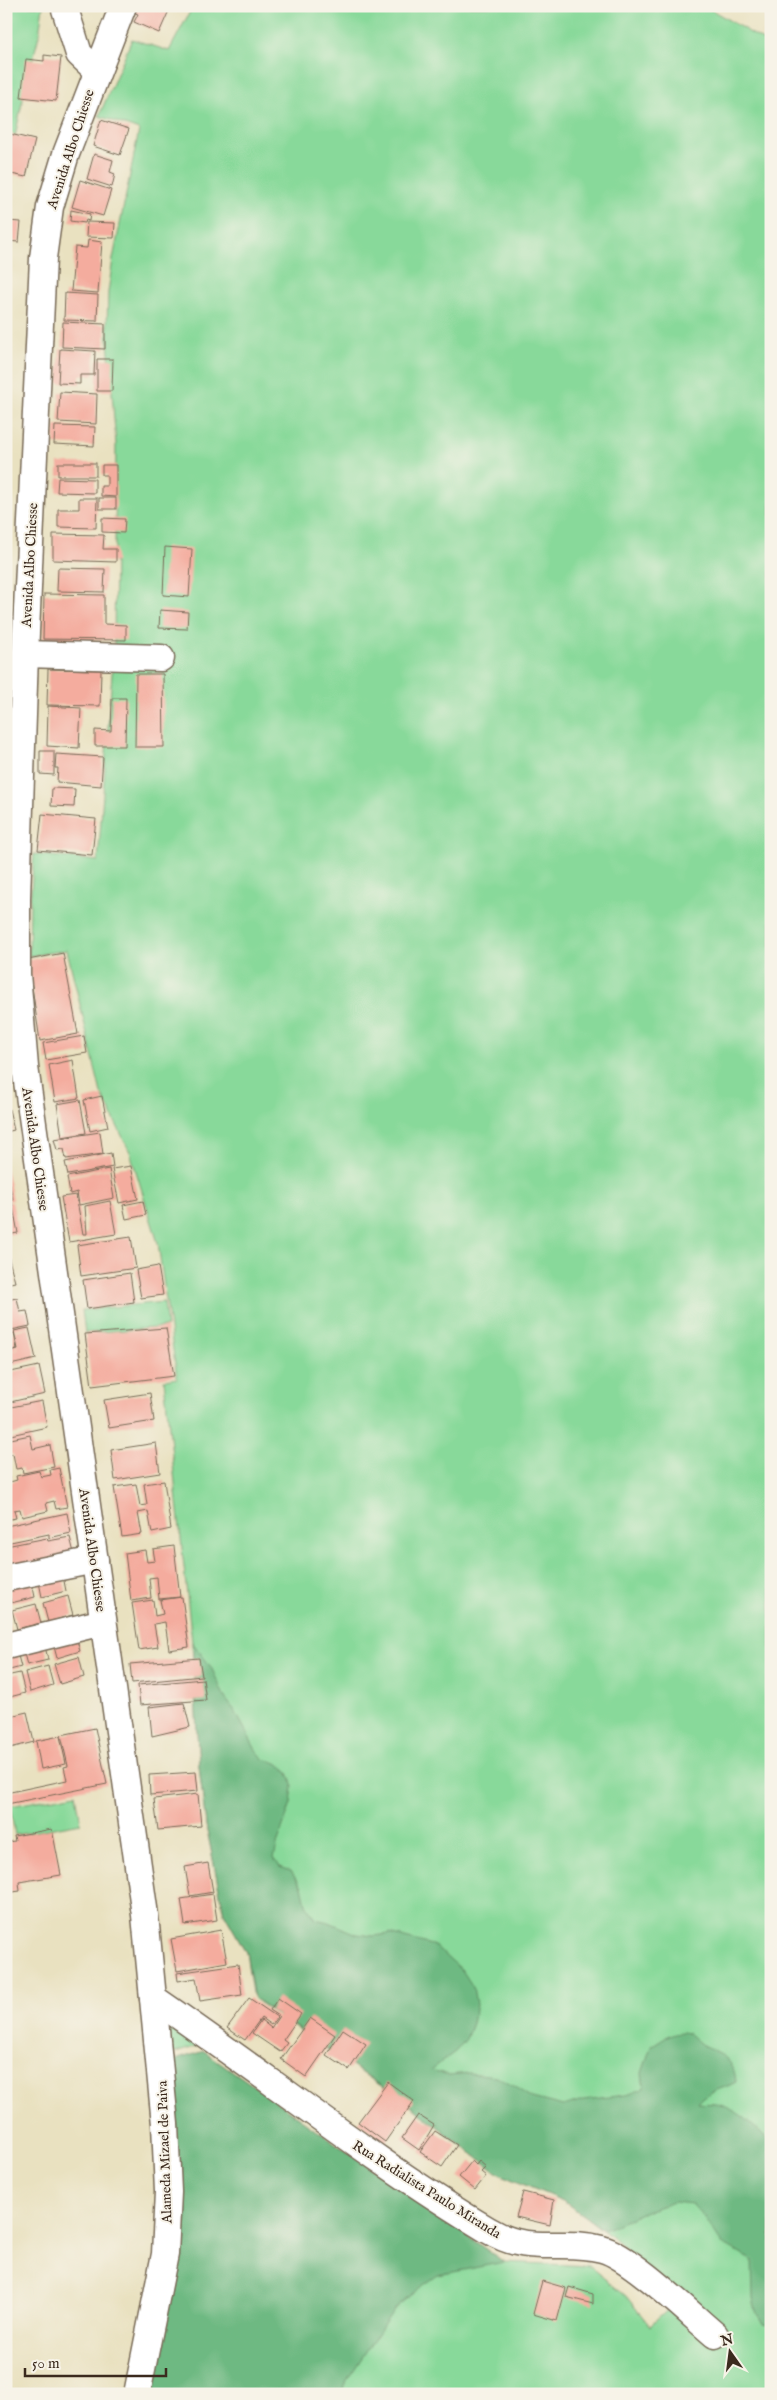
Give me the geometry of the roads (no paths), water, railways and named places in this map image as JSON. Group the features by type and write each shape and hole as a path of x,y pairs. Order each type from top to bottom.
{"street":[{"path":"64,6 76,46 85,61 96,70"},
{"name":"Avenida Albo Chiesse","path":"123,6 96,70 66,154 50,207 43,258 24,654 17,898 17,974 25,1067 145,1915 153,1998"},
{"path":"24,654 162,658"},
{"path":"6,1578 95,1560"},
{"path":"6,1646 103,1622"},
{"name":"Rua Radialista Paulo Miranda","path":"153,1998 215,2040 362,2149 490,2231 527,2245 579,2246 611,2252 633,2267 715,2336"},
{"name":"Alameda Mizael de Paiva","path":"137,2394 161,2282 167,2216 165,2124 153,1998"}]}
